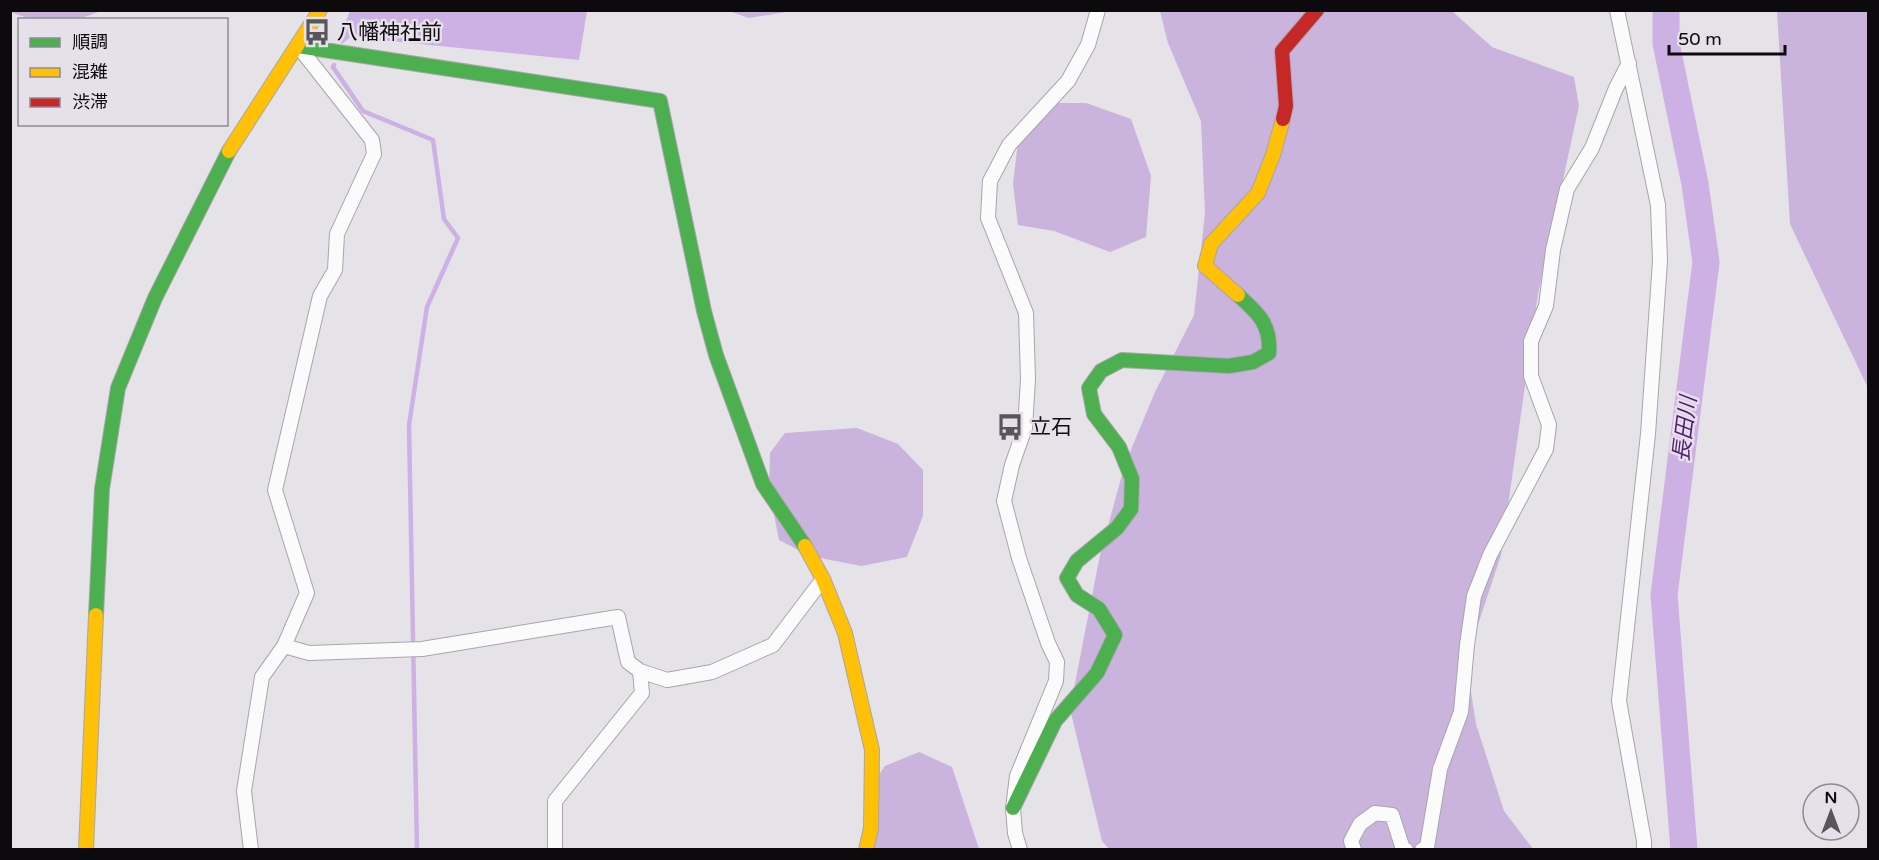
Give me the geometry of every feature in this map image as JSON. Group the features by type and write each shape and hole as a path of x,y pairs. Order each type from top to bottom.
{"street":[{"path":"86,849 102,489 118,388 155,298 223,160 320,10"},
{"path":"1020,849 1015,833 1013,808 1017,776 1056,681 1057,662 1048,643 1019,558 1004,501 1012,465 1025,428 1028,379 1026,313 988,218 990,181 1009,145 1068,81 1088,45 1098,10"},
{"path":"1013,808 1055,721 1096,673 1115,635 1099,609 1077,595 1067,578 1077,561 1117,528 1131,509 1132,480 1119,447 1094,414 1089,388 1101,371 1122,360 1229,366 1253,362 1269,353 1270,337 1258,313 1205,266 1211,244 1258,193 1273,155 1286,106 1282,51 1317,10"},
{"path":"1617,10 1658,205 1660,261 1648,434 1618,701 1644,849"},
{"path":"298,46 660,101 684,220 716,355 763,484 802,541 823,579 845,633 872,750 871,828 866,849"},
{"path":"251,849 244,791 262,677 284,646 307,593 276,490 320,296 335,270 337,234 374,154 372,140 298,46"},
{"path":"1422,849 1427,847 1440,769 1461,712 1474,596 1490,555 1546,449 1549,425 1531,376 1531,341 1546,306 1552,250 1567,189 1592,148 1616,88 1629,63"},
{"path":"284,646 309,653 422,649 618,617 628,662 640,671 667,680 712,672 773,645 823,579"},
{"path":"555,849 555,801 642,693 640,671"},
{"path":"1354,849 1352,841 1360,824 1375,813 1392,815 1403,849 1406,849"}],"shaded area":[{"path":"11,10 100,10 79,18 28,18 11,12"},
{"path":"350,10 587,11 579,60 340,36"},
{"path":"729,11 792,11 749,18"},
{"path":"1160,11 1452,11 1492,47 1574,77 1579,106 1538,294 1501,555 1466,661 1476,724 1504,811 1533,849 1109,849 1102,841 1070,709 1100,555 1125,464 1155,392 1194,315 1205,213 1201,121 1168,43"},
{"path":"1777,11 1868,11 1868,388 1790,224"},
{"path":"1045,103 1086,103 1131,119 1151,176 1146,237 1110,252 1054,231 1018,225 1013,184 1019,133"},
{"path":"857,428 898,444 923,470 923,516 907,557 861,566 810,556 779,540 769,489 770,453 785,433"},
{"path":"919,752 952,767 979,849 864,850 865,795 885,766"}],"waterway":[{"name":"長田川","path":"1666,10 1666,43 1695,184 1706,262 1664,595 1684,850"},
{"path":"342,41 352,33"},
{"path":"334,65 333,67 363,111 433,140 444,219 458,238 427,307 409,425 417,850"}],"traffic: fast":[{"path":"298,46 660,101 704,311 716,355 763,484 805,546"},
{"path":"96,615 102,489 118,388 155,298 229,151"},
{"path":"1013,808 1055,721 1097,673 1115,635 1099,609 1077,595 1067,578 1077,561 1117,528 1131,509 1132,479 1119,447 1094,414 1089,388 1101,371 1122,360 1229,366 1253,362 1269,353 1268,334 1262,320 1238,295"}],"traffic: slow":[{"path":"229,151 320,10"},
{"path":"1238,295 1205,266 1211,244 1258,193 1273,155 1283,119"},
{"path":"805,546 823,579 845,633 872,750 871,828 866,850"},
{"path":"86,850 96,615"}],"traffic: jam":[{"path":"1283,119 1286,106 1282,51 1317,10"}],"place":[{"name":"八幡神社前","path":"317,32"},
{"name":"立石","path":"1010,427"}]}
